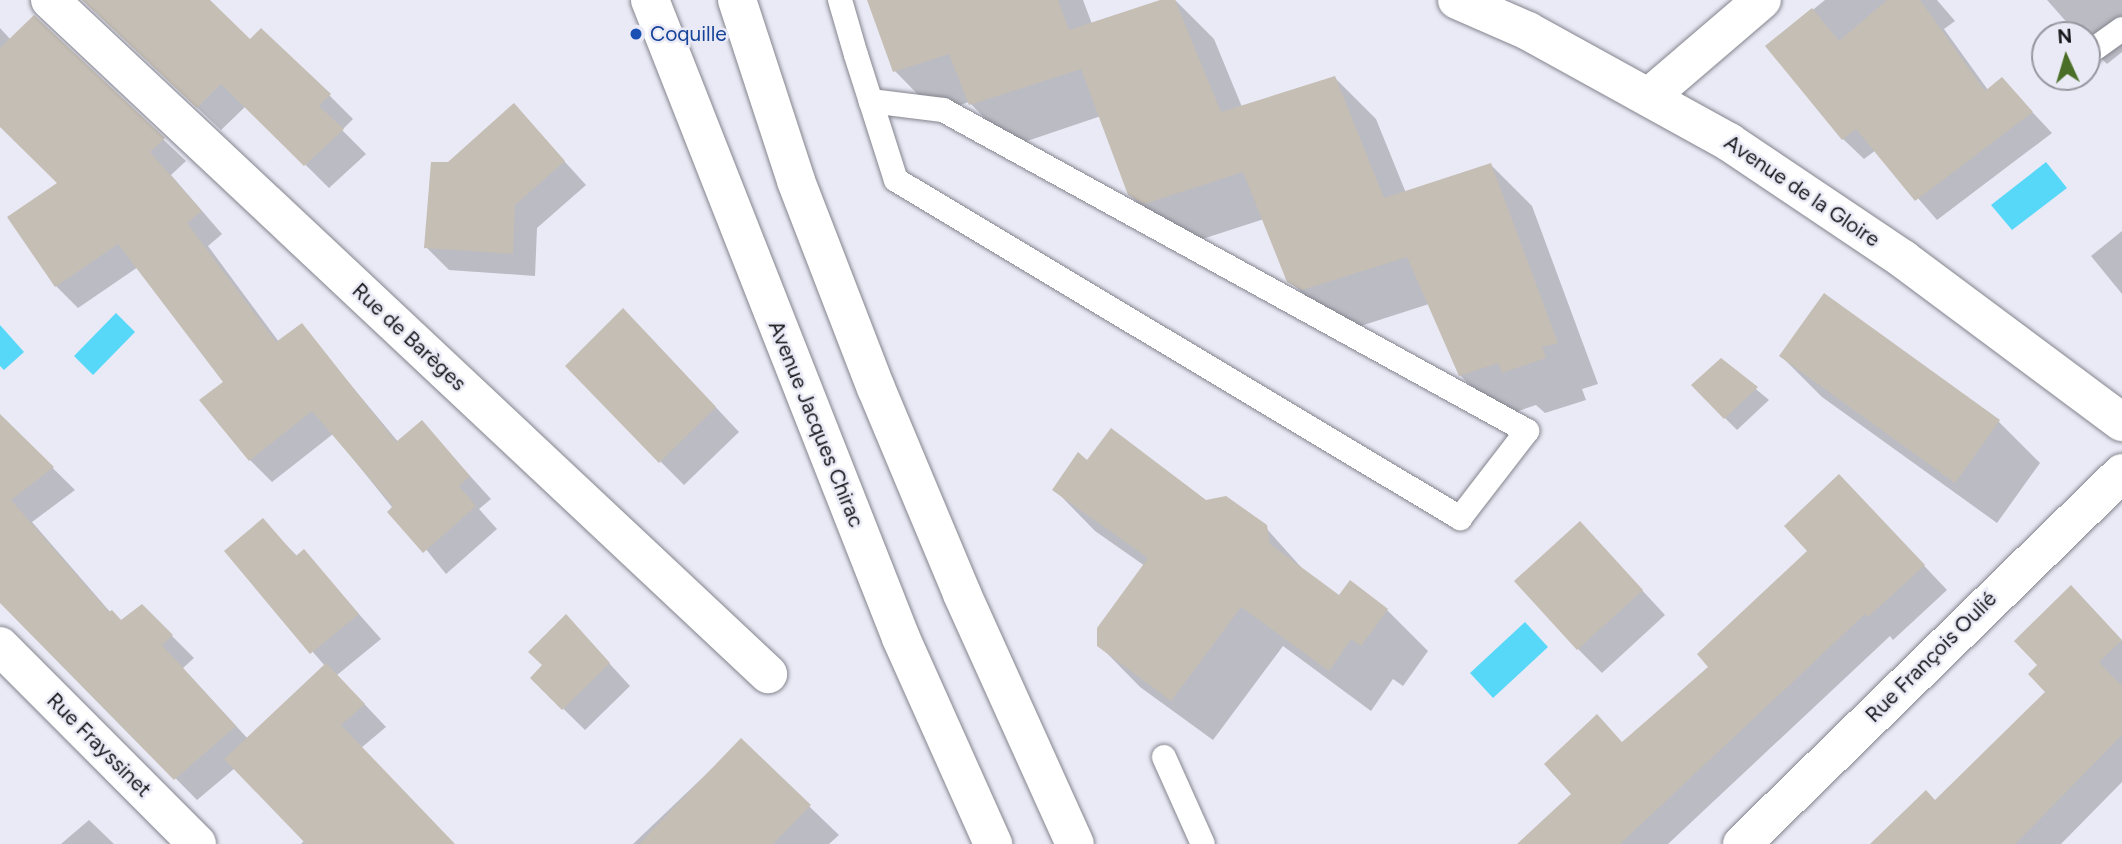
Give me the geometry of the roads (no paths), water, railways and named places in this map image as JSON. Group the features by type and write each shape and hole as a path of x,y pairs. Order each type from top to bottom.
{"street":[{"name":"Rue de Barèges","path":"50,0 768,674"},
{"name":"Avenue Jacques Chirac","path":"650,0 901,638 993,844"},
{"path":"737,0 796,181 876,387 961,594 1075,844"},
{"name":"Avenue de la Gloire","path":"1457,0 1528,31 1651,95 1903,258 2122,422"},
{"path":"1651,95 1762,0"},
{"name":"Rue François Oulié","path":"1742,844 2122,473"},
{"name":"Rue Frayssinet","path":"0,646 197,844"}],"lane":[{"path":"841,0 870,101 896,180 1460,518 1527,431 943,110 870,101"},
{"path":"2101,44 2122,29"},
{"path":"1164,757 1203,844"}],"water":[{"path":"2046,162 2067,188 2012,230 1991,205"},
{"path":"116,313 135,332 93,375 74,356"},
{"path":"0,325 24,352 4,370 0,366"},
{"path":"1525,622 1548,647 1493,698 1470,673"}],"place":[{"name":"Coquille","path":"636,34"}]}
